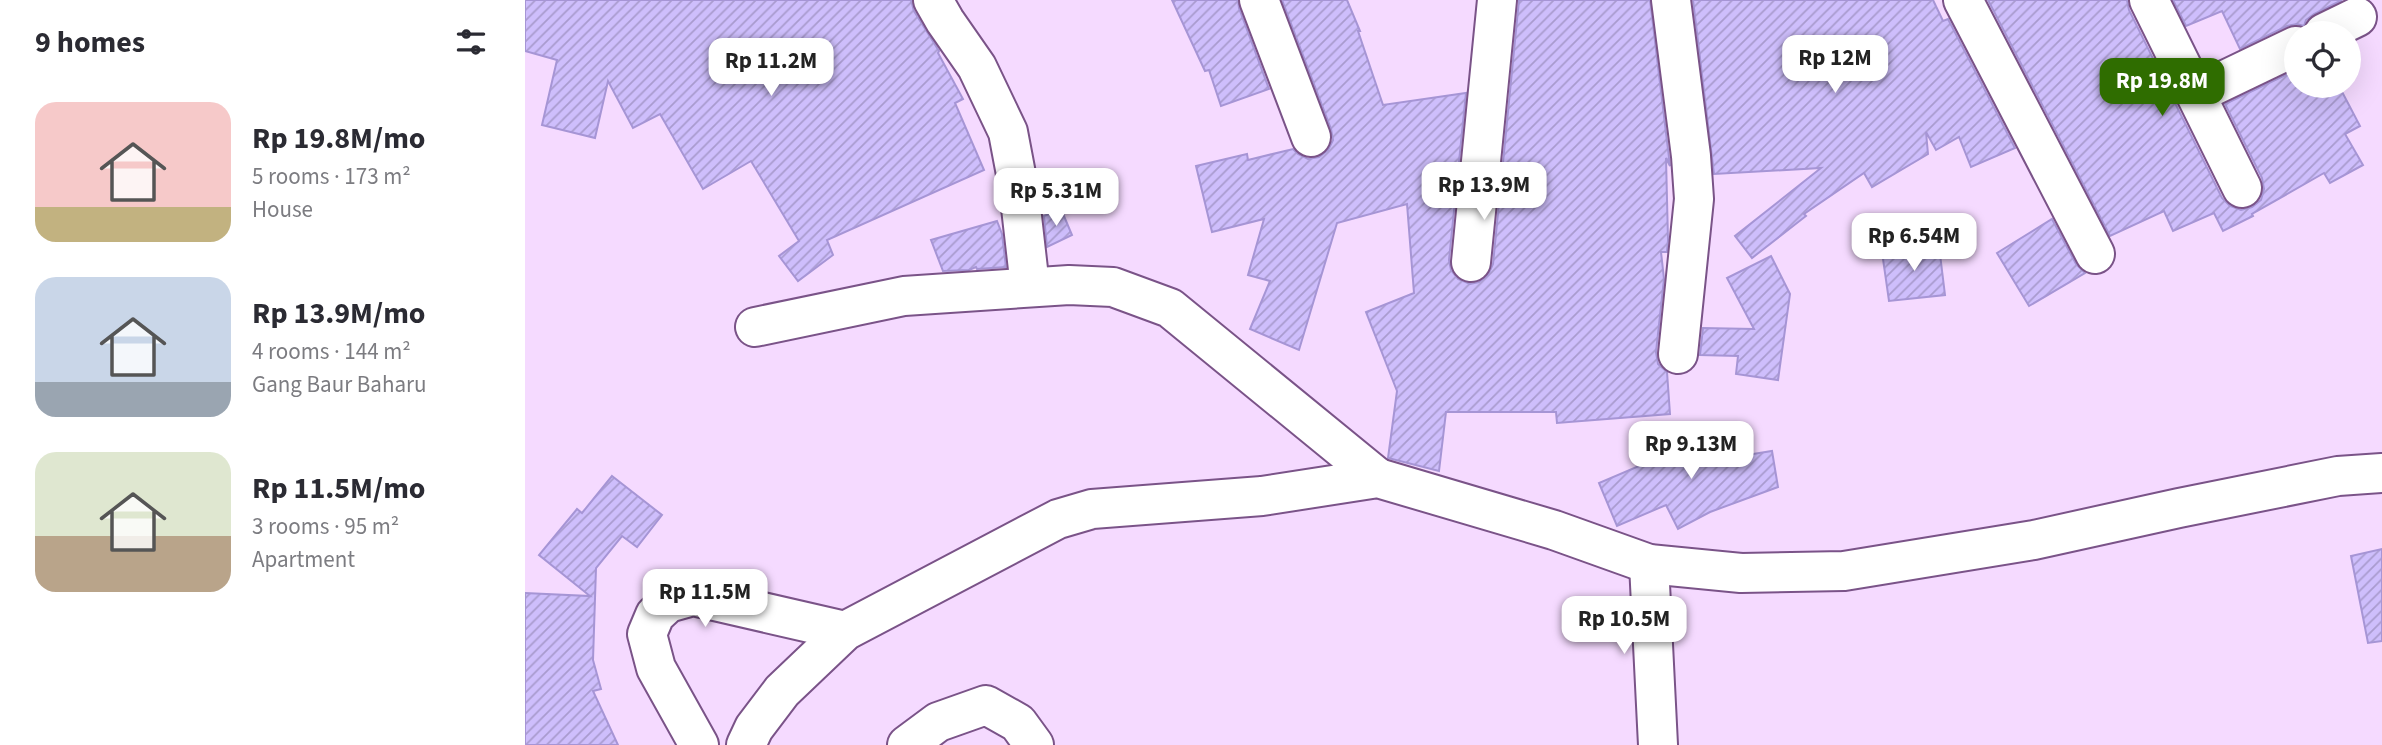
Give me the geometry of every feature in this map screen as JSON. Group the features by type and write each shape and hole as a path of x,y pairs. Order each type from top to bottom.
{"street":[{"path":"933,0 977,67 1009,132 1019,190 1030,287"},
{"path":"1259,0 1311,137"},
{"path":"1471,262 1497,0"},
{"path":"1671,0 1694,199 1678,354"},
{"path":"1963,0 2095,254"},
{"path":"2149,0 2242,188"},
{"path":"2196,94 2284,53"},
{"path":"755,327 904,296 1069,285 1113,287 1170,308 1378,478 1554,530 1649,564 1741,573 1845,571 2034,540 2338,476 2382,473"},
{"path":"746,745 754,728 782,691 845,631 1058,519 1092,509 1262,496 1378,478"},
{"path":"1649,564 1658,745"},
{"path":"699,745 656,668 647,634 655,615 668,603 693,596 845,631"},
{"path":"907,745 938,722 986,705 1018,723 1034,745"}],"building":[{"path":"525,0 911,0 914,11 939,51 963,99 955,103 984,170 827,240 833,255 798,281 779,256 799,241 751,161 703,189 660,114 633,128 608,81 595,138 542,125 557,60 525,51"},
{"path":"1172,0 1238,0 1269,89 1221,106 1209,70 1205,71"},
{"path":"1282,0 1347,0 1360,31 1383,105 1466,93 1449,260 1451,270 1458,279 1470,284 1479,282 1488,275 1493,264 1519,0 1650,0 1670,166 1666,158 1668,240 1667,252 1661,252 1664,279 1656,352 1658,364 1667,372 1670,414 1557,423 1556,412 1446,412 1439,471 1388,458 1397,391 1366,312 1414,293 1407,204 1337,223 1299,350 1250,329 1270,281 1248,275 1264,219 1212,232 1196,166 1247,154 1248,160 1293,149 1308,159 1319,157 1328,150 1333,140 1331,129"},
{"path":"1693,0 1933,0 1943,21 1948,19 2015,148 1971,167 1959,137 1936,150 1926,132 1928,154 1872,187 1864,173 1804,214 1806,216 1752,258 1735,236 1821,168 1714,174"},
{"path":"1988,0 2127,0 2129,10 2222,198 2230,206 2241,210 2252,207 2261,200 2264,189 2262,178 2225,104 2284,76 2284,98 2345,98 2360,126 2345,134 2363,165 2330,183 2324,173 2223,231 2214,213 2173,231 2164,211 2110,236"},
{"path":"2173,0 2342,0 2306,21 2284,21 2284,27 2240,49 2222,11 2186,26"},
{"path":"1061,209 1072,235 1047,247 1044,216"},
{"path":"2052,219 2076,264 2085,273 2029,306 1997,253"},
{"path":"997,221 1002,234 1006,267 943,271 931,240"},
{"path":"1939,246 1945,295 1889,301 1882,252"},
{"path":"1771,256 1790,294 1778,380 1736,374 1738,356 1700,355 1703,328 1754,329 1727,278"},
{"path":"1728,428 1741,456 1772,451 1778,487 1710,512 1678,529 1666,505 1617,526 1599,483"},
{"path":"612,476 662,515 637,547 622,536 596,568 593,660 601,689 593,691 618,745 525,745 525,593 590,596 539,555 577,509 582,513"},
{"path":"2382,549 2382,641 2368,643 2351,556"}]}
